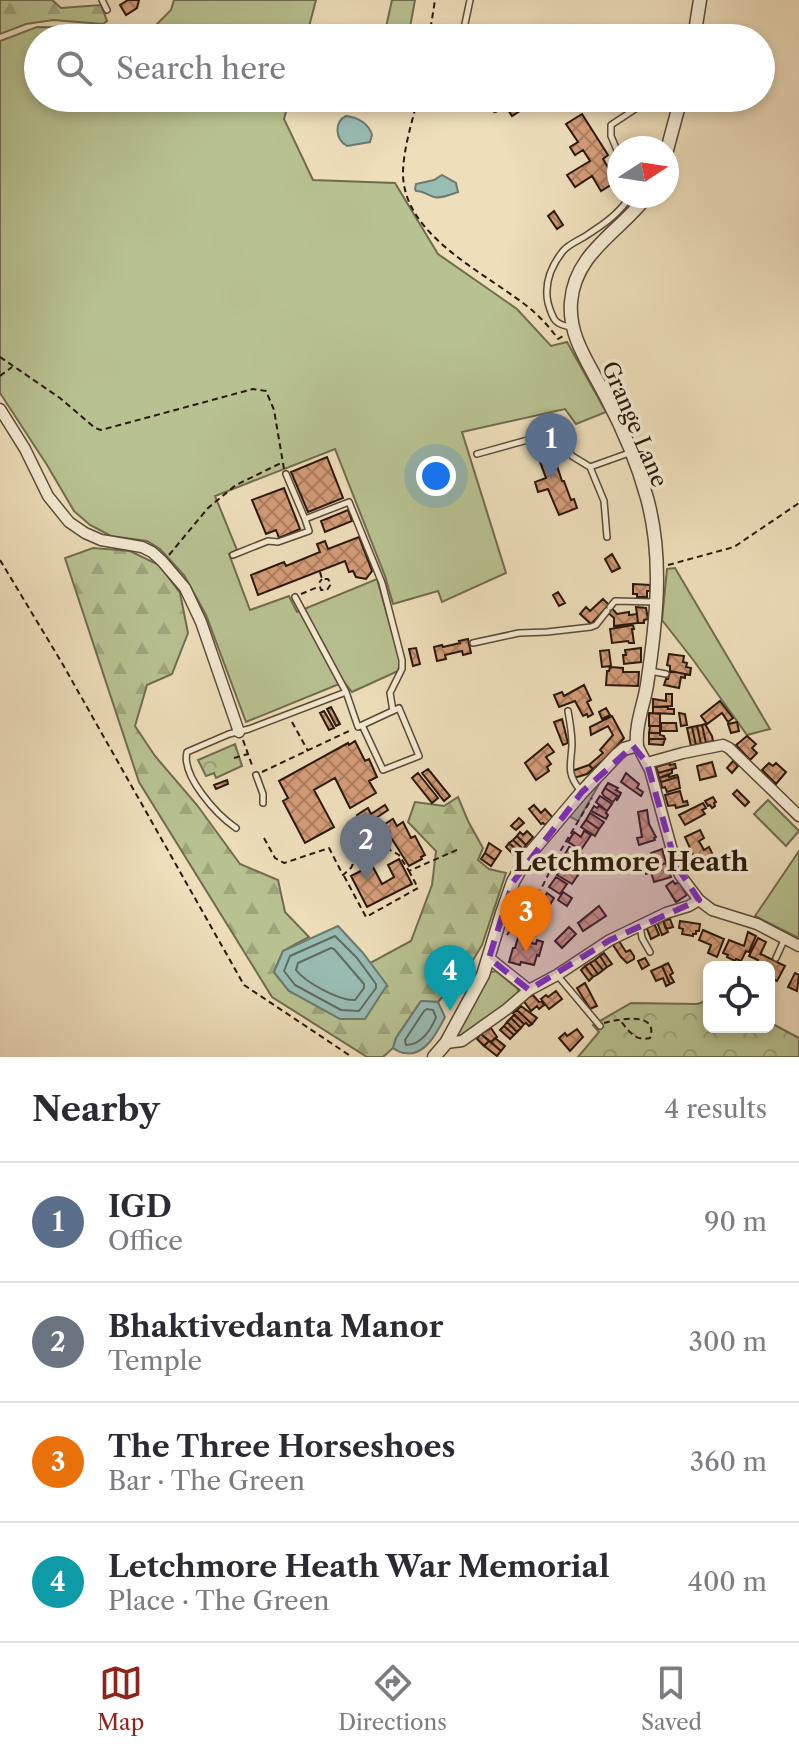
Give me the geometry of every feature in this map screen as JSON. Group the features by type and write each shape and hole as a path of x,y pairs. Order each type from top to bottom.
{"street":[{"path":"696,24 700,0"},
{"path":"671,136 677,112"},
{"name":"Grange Lane","path":"635,208 583,262 570,303 579,347 608,399 647,499 657,567 657,602 637,745"},
{"path":"0,409 25,449 48,496 69,522 101,540 142,547 152,552 185,588 201,622 239,732"},
{"path":"434,1057 446,1043 483,975 513,882 527,857 618,754 637,745 647,763 680,875 699,900 712,910 757,924 799,946"},
{"path":"647,763 723,745 799,816"},
{"path":"446,1043 462,1041 529,990 610,940 699,900"},
{"path":"489,958 529,990"}],"lane":[{"path":"102,0 107,10"},
{"path":"465,24 470,0"},
{"path":"611,136 611,125 631,112"},
{"path":"573,329 557,323 551,313 546,285 549,274 564,249 622,208"},
{"path":"477,454 553,433 562,437 572,456 590,467 604,501 607,537"},
{"path":"590,467 630,453"},
{"path":"233,555 268,541 278,542 309,531 286,474"},
{"path":"305,519 349,502 382,583 402,660 402,669 390,693 393,711"},
{"path":"295,597 346,692 360,726 383,770 419,756 399,708 360,726"},
{"path":"473,643 519,633 591,627 615,601 657,602"},
{"path":"649,671 666,674"},
{"path":"236,828 197,787 185,759 187,752 346,692"},
{"path":"568,711 571,731 569,771 582,792"},
{"path":"256,775 263,803"},
{"path":"640,925 642,938 650,952"},
{"path":"776,958 786,938"},
{"path":"557,975 600,1026"}],"path":[{"path":"431,24 435,0"},
{"path":"415,112 403,172 405,188 422,223 443,246 532,310 558,339 573,329"},
{"path":"0,357 101,430 253,389 266,391 271,399 286,474"},
{"path":"0,376 13,366"},
{"path":"162,561 208,508 236,485 283,462"},
{"path":"657,567 734,547 799,503"},
{"path":"0,560 62,663 244,985 352,1057"},
{"path":"319,587 322,579 320,572"},
{"path":"319,587 324,591 330,587 328,579 322,579"},
{"path":"295,597 319,587"},
{"path":"287,714 308,751"},
{"path":"239,732 256,775 360,726"},
{"path":"234,758 248,754"},
{"path":"503,941 543,885 596,791"},
{"path":"264,838 275,858 284,863 329,848 343,875 366,917 418,888 399,855 390,850 380,832 369,831 351,868 343,875"},
{"path":"409,871 459,849"},
{"path":"600,1026 620,1020 637,1018 650,1025 650,1038 632,1035 620,1020"}],"highlighted area":[{"path":"633,746 647,763 676,865 699,900 610,940 529,990 489,958 513,882 582,792"}],"green space":[{"path":"0,0 52,0 61,8 101,5 107,21 103,24 53,20 24,24 0,34"},
{"path":"174,0 316,0 310,24 157,24 171,10"},
{"path":"392,0 415,0 411,24 387,24"},
{"path":"24,32 24,112 286,112 284,119 313,180 395,183 438,254 517,309 551,346 567,342 606,412 576,424 565,409 462,432 506,573 442,602 438,591 393,604 335,449 215,496 237,550 229,554 250,610 289,596 297,612 377,579 400,661 398,671 352,692 344,682 246,722 206,615 184,575 160,549 147,541 111,536 90,525 74,511 0,393 0,41"},
{"path":"93,548 130,551 159,565 180,593 188,633 172,674 147,685 135,726 240,864 278,880 285,912 309,937 283,951 274,972 289,991 387,986 370,963 411,941 432,885 436,851 408,822 415,802 444,806 458,797 483,848 478,860 489,869 506,873 482,945 467,970 438,1002 421,1001 396,1038 393,1048 383,1057 367,1057 272,997 139,782 65,558"},
{"path":"675,568 770,729 747,735 662,620 667,569"},
{"path":"235,744 242,766 216,778 214,773 206,776 198,760"},
{"path":"602,777 578,821 569,816"},
{"path":"768,800 799,831 786,846 754,814"},
{"path":"799,851 799,938 755,916"},
{"path":"496,971 518,989 518,994 462,1037 457,1033 487,973"},
{"path":"703,1002 703,1033 775,1033 775,1025 799,1038 799,1057 578,1057 599,1032 593,1025 631,1003"}],"water":[{"path":"346,116 366,124 372,135 370,142 347,146 343,143 338,135 338,126"},
{"path":"442,175 456,183 458,192 437,197 416,191 416,184"},
{"path":"338,926 387,985 365,1019 340,1019 289,991 274,972 283,951"},
{"path":"421,1001 438,1002 445,1017 425,1047 412,1053 400,1052 393,1048 396,1038"}],"building":[{"path":"128,0 139,0 137,8 126,15 120,5"},
{"path":"582,114 607,153 603,159 607,166 607,187 601,191 592,176 575,187 567,175 590,161 583,150 575,155 570,147 578,142 566,124"},
{"path":"554,211 563,225 557,229 548,216"},
{"path":"554,444 557,453 553,454 562,481 577,508 559,515 548,489 538,492 535,482 546,478 536,451"},
{"path":"327,457 343,498 308,512 291,472"},
{"path":"284,488 300,529 279,538 276,530 266,534 252,500"},
{"path":"348,510 352,521 325,532 321,521"},
{"path":"359,537 372,571 366,579 356,577 353,571 349,572 345,561 258,595 251,575 284,562 286,566 320,552 317,544 325,541 328,549"},
{"path":"612,554 620,568 612,572 605,559"},
{"path":"633,584 650,585 647,597 633,594"},
{"path":"558,592 565,603 559,606 553,595"},
{"path":"603,599 609,605 591,624 580,614 586,607 590,611"},
{"path":"609,605 617,614 637,614 638,623 614,626 614,618 605,610"},
{"path":"636,607 646,608 648,619 644,623 638,623"},
{"path":"633,625 634,643 612,643 610,629"},
{"path":"468,639 471,653 463,655 462,651 445,655 446,659 437,661 434,647"},
{"path":"416,648 420,664 413,666 409,649"},
{"path":"641,648 641,662 624,664 625,650"},
{"path":"609,650 611,666 602,667 600,651"},
{"path":"669,654 684,656 683,662 691,668 690,675 670,671 667,665"},
{"path":"610,667 623,668 623,672 639,672 638,686 606,685"},
{"path":"670,671 685,674 685,678 681,677 679,688 664,685"},
{"path":"584,685 593,714 583,716 575,701 559,707 554,695 562,692 564,696"},
{"path":"666,694 672,694 672,706 653,707 653,699 666,701"},
{"path":"720,701 733,718 728,722 722,713 707,724 701,716"},
{"path":"331,707 340,724 336,726 327,709"},
{"path":"653,707 674,709 674,714 653,713"},
{"path":"606,708 610,715 602,719 599,712"},
{"path":"324,711 334,728 329,730 320,713"},
{"path":"649,713 660,714 660,726 649,726"},
{"path":"679,713 685,714 687,725 681,726"},
{"path":"612,716 624,738 593,769 589,765 603,753 600,750 613,735 608,726 591,735 590,727"},
{"path":"562,719 568,743 563,745 554,722"},
{"path":"737,722 739,731 731,733 728,724"},
{"path":"661,723 676,723 677,731 661,731"},
{"path":"705,724 713,741 706,743 702,725"},
{"path":"702,725 706,743 701,744 697,726"},
{"path":"650,726 660,726 660,733 649,733"},
{"path":"697,726 701,744 696,745 692,727"},
{"path":"692,727 696,745 691,746 687,728"},
{"path":"649,733 660,733 665,739 649,739"},
{"path":"747,736 756,744 752,748 757,753 750,760 736,745"},
{"path":"649,739 665,739 663,745 649,744"},
{"path":"355,741 365,761 369,759 377,777 369,781 376,793 350,808 335,778 314,790 334,827 305,843 283,801 288,798 279,781"},
{"path":"548,744 554,752 546,757 551,764 547,767 549,771 536,780 525,763"},
{"path":"733,761 738,766 732,773 727,768"},
{"path":"712,762 716,776 700,780 697,766"},
{"path":"769,763 773,766 776,763 786,772 776,784 762,770"},
{"path":"675,764 676,768 658,773 656,767"},
{"path":"589,765 593,769 574,778 572,771"},
{"path":"428,769 450,796 444,801 422,773"},
{"path":"672,769 672,773 659,778 658,773"},
{"path":"418,773 438,798 432,803 412,778"},
{"path":"626,773 639,784 637,788 643,792 641,796 621,782"},
{"path":"669,775 678,777 661,782 659,778"},
{"path":"678,777 680,788 667,792 665,787 662,788 661,782"},
{"path":"227,780 228,784 216,789 214,785"},
{"path":"608,783 618,788 616,790 621,793 619,797 605,788"},
{"path":"605,788 619,797 617,800 613,802 604,796"},
{"path":"737,790 749,802 745,806 733,794"},
{"path":"680,791 683,802 687,801 688,805 668,806 665,795"},
{"path":"600,796 612,804 607,811 596,802"},
{"path":"713,797 716,802 712,808 705,801"},
{"path":"703,803 705,814 685,825 679,815"},
{"path":"385,805 388,810 364,826 357,815 368,808 371,814"},
{"path":"534,805 541,813 545,809 553,818 545,825 541,824 529,809"},
{"path":"594,806 607,811 606,819 591,811"},
{"path":"647,810 649,824 656,837 639,845 637,838 642,837 638,812"},
{"path":"590,813 604,822 599,829 586,820"},
{"path":"519,818 524,823 516,830 511,826"},
{"path":"393,819 397,826 403,822 425,855 409,866 388,833 385,824"},
{"path":"586,820 599,829 595,836 581,827"},
{"path":"700,830 704,838 699,841 704,850 709,847 713,855 697,864 685,837"},
{"path":"527,831 533,837 526,845 517,836"},
{"path":"584,831 591,835 581,850 568,842 574,832 581,837"},
{"path":"517,836 526,845 523,849 513,840"},
{"path":"513,840 523,849 519,852 509,843"},
{"path":"489,843 501,851 495,860 485,853"},
{"path":"509,843 519,852 515,856 506,847"},
{"path":"569,847 584,855 578,864 587,869 585,873 563,858"},
{"path":"662,849 666,863 649,868 648,863 654,861 651,853"},
{"path":"485,853 495,860 491,866 481,859"},
{"path":"399,859 412,884 367,907 351,876 372,865 382,884 394,877 388,865"},
{"path":"666,863 671,877 654,882 651,872 646,874 644,870"},
{"path":"563,865 578,875 572,884 557,875"},
{"path":"556,877 567,884 560,894 549,887"},
{"path":"673,881 675,884 679,882 687,895 676,902 666,886"},
{"path":"563,892 572,898 567,906 558,900"},
{"path":"547,893 554,898 548,908 541,903"},
{"path":"599,906 606,916 583,931 578,923"},
{"path":"538,910 547,917 537,933 524,924"},
{"path":"670,919 673,927 666,929 663,921"},
{"path":"663,920 668,932 662,935 657,922"},
{"path":"680,921 700,924 699,931 693,936 682,934"},
{"path":"654,923 659,935 651,939 646,926"},
{"path":"569,927 576,934 562,948 555,941"},
{"path":"703,930 724,939 717,957 708,953 711,945 699,940"},
{"path":"748,932 756,936 741,961 735,961 723,953 729,940 744,946"},
{"path":"519,934 532,938 531,943 536,944 537,940 543,942 534,965 509,962"},
{"path":"758,938 766,942 760,955 775,961 758,961 749,956"},
{"path":"619,941 626,952 630,950 634,959 627,963 621,957 613,945"},
{"path":"604,953 612,964 607,967 600,956"},
{"path":"600,956 607,967 603,970 595,960"},
{"path":"645,958 649,965 642,969 638,961"},
{"path":"595,960 603,970 598,974 590,963"},
{"path":"775,961 785,966 775,980"},
{"path":"590,963 598,974 593,977 585,966"},
{"path":"668,963 674,982 670,984 662,966"},
{"path":"585,966 593,977 589,981 581,970"},
{"path":"662,966 670,984 666,986 663,978 656,981 651,971"},
{"path":"795,973 799,975 797,991 788,987"},
{"path":"585,983 597,1006 590,1009 577,988"},
{"path":"556,991 562,999 549,1009 541,999"},
{"path":"533,995 544,1005 531,1011 523,1000"},
{"path":"521,1006 537,1018 532,1024 517,1010"},
{"path":"517,1010 532,1024 524,1024 513,1013"},
{"path":"514,1015 524,1024 521,1028 511,1018"},
{"path":"511,1018 521,1028 517,1032 507,1022"},
{"path":"507,1022 517,1032 514,1035 504,1026"},
{"path":"504,1026 514,1035 510,1039 500,1030"},
{"path":"491,1028 497,1037 491,1042 481,1034"},
{"path":"577,1029 583,1037 570,1051 559,1038"},
{"path":"481,1034 489,1041 484,1046 477,1039"},
{"path":"495,1038 505,1046 501,1051 491,1042"},
{"path":"489,1041 501,1051 497,1056 484,1046"}],"place":[{"name":"IGD","path":"551,479"},
{"name":"Bhaktivedanta Manor","path":"366,880"},
{"name":"The Three Horseshoes","path":"526,952"},
{"name":"Letchmore Heath War Memorial","path":"450,1011"}],"district":[{"name":"Letchmore Heath","path":"631,862"}]}
